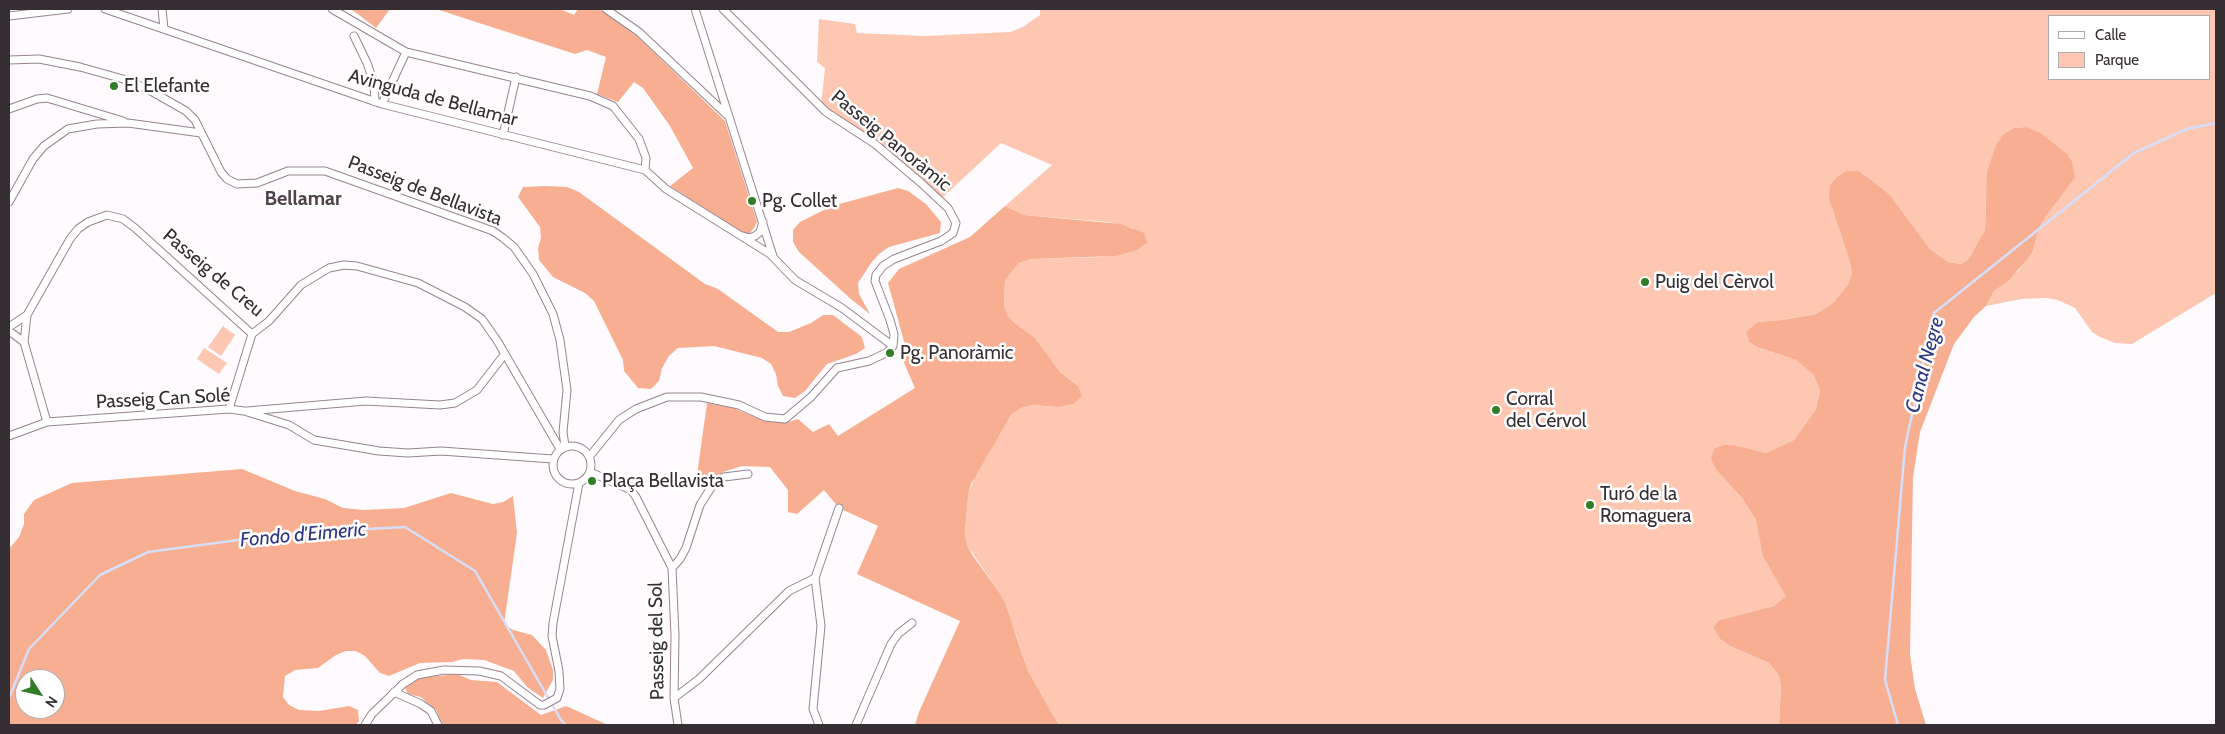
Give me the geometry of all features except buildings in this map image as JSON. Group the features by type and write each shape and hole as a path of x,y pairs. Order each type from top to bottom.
{"street":[{"path":"9,16 68,9"},
{"name":"Avinguda de Bellamar","path":"105,9 378,103 645,170 673,194 773,257 795,280 842,308 893,346"},
{"path":"162,9 164,29"},
{"path":"332,9 406,52 590,96 614,106 631,127 642,148 646,158 645,170"},
{"path":"606,9 639,32 729,117"},
{"path":"696,9 773,257"},
{"name":"Passeig Panoràmic","path":"723,9 826,112 875,144 920,182 948,208 955,218 956,224 953,233 941,241 894,259 883,266 876,275 875,281 894,334 893,346"},
{"path":"354,36 374,82 378,103"},
{"path":"378,103 406,52"},
{"name":"Passeig de Bellavista","path":"9,60 39,59 60,63 130,81 149,90 186,111 196,120 221,172 227,179 236,184 258,183 288,171 325,171 493,231 503,238 514,247 533,274 553,314 560,340 567,390 562,448"},
{"path":"503,135 516,77"},
{"path":"713,101 719,98 722,93"},
{"path":"9,109 36,99 47,98 128,123 201,133"},
{"path":"9,202 33,159 44,146 68,129 97,124 128,123"},
{"path":"635,167 642,148"},
{"name":"Passeig de Creu","path":"9,327 27,314 70,239 88,222 107,215 123,219 135,228 252,334 269,321 301,285 329,268 344,265 385,273 418,283 465,307 482,319 562,448"},
{"path":"740,236 749,238 755,236 760,232 763,222"},
{"path":"27,314 24,342 47,422"},
{"path":"9,331 24,342"},
{"path":"229,410 252,334"},
{"path":"366,725 372,714 394,692 418,675 444,670 479,671 502,676 540,705 551,702 560,689 552,636 553,623 579,483 590,472 590,456 620,420 636,409 667,397 685,396 740,405 765,417 785,419 811,397 837,368 881,357 893,346"},
{"path":"244,411 366,401 440,405 455,403 478,390 504,355"},
{"name":"Passeig Can Solé","path":"9,436 47,422 229,410 244,411 289,425 314,440 379,452 441,451 553,459"},
{"path":"579,483 565,483 559,479 552,467 553,459 562,448 575,445 584,449 590,456"},
{"name":"Passeig del Sol","path":"590,472 631,490 672,568 675,635 674,698 678,725"},
{"path":"672,568 686,548 700,505 714,483 724,477 748,474"},
{"path":"819,725 813,709 820,626 815,578 839,508"},
{"path":"674,698 699,679 789,592 815,578"},
{"path":"856,725 891,644 898,634 912,623"},
{"path":"394,692 421,704 431,711 438,725"}],"green space":[{"path":"1040,9 2216,9 2216,293 2132,344 2115,343 2100,337 2092,332 2075,308 2058,300 2046,298 2021,299 1986,306 1994,291 2019,270 2032,253 2040,226 2075,178 2039,132 2026,127 2014,128 1986,195 1985,230 1969,259 1961,264 1948,262 1930,249 1890,195 1877,184 1859,171 1846,171 1832,208 1850,262 1852,272 1849,283 1834,302 1816,314 1757,322 1746,332 1749,342 1757,347 1796,360 1815,375 1820,391 1816,409 1794,440 1766,453 1734,445 1717,471 1742,498 1756,520 1761,543 1787,596 1774,606 1719,620 1713,627 1720,639 1730,646 1769,663 1778,674 1781,685 1779,725 1059,725 1028,671 999,592 967,545 965,533 968,496 976,473 1011,415 1021,408 1032,405 1057,407 1078,386 1060,372 1035,338 1008,316 1004,305 1005,280 1019,263 1031,259 1102,257 1127,253 1133,228 1108,222 1024,215 1005,206 1052,165 1001,143 942,198 919,175 821,106 825,68 817,62 819,19 855,24 857,33 925,36 1010,32 1023,27 1040,15"},
{"path":"223,326 235,335 221,356 208,347"},
{"path":"204,348 227,363 219,374 197,359"}],"shaded area":[{"path":"351,9 390,9 376,28"},
{"path":"436,9 560,9 574,15 578,9 604,11 639,38 725,121 757,222 754,228 750,233 743,233 670,186 693,168 670,126 643,88 634,82 618,102 597,94 606,57 587,50 575,54"},
{"path":"2026,127 2039,132 2067,154 2072,162 2075,178 2040,226 2032,253 2009,280 1994,291 1986,306 1974,317 1954,344 1920,432 1913,477 1910,654 1915,689 1926,725 1779,725 1781,685 1778,674 1769,663 1730,646 1720,639 1713,627 1719,620 1774,606 1786,596 1763,556 1756,520 1742,498 1717,471 1711,459 1714,449 1724,445 1734,445 1766,453 1794,440 1816,409 1820,391 1814,375 1796,360 1757,347 1749,342 1746,332 1757,322 1816,314 1834,302 1849,283 1852,272 1850,262 1829,199 1830,186 1837,177 1846,171 1859,171 1890,195 1930,249 1948,262 1961,264 1969,259 1985,230 1987,172 1996,145 2004,134 2014,128"},
{"path":"523,187 567,187 579,192 705,284 718,289 778,332 789,332 811,323 823,315 833,315 862,337 865,348 856,354 827,364 805,391 795,398 783,396 771,364 762,358 714,346 678,348 669,356 662,368 659,381 651,389 638,388 624,371 623,360 594,301 585,293 553,277 539,260 540,227 518,197"},
{"path":"898,188 908,191 926,204 941,222 940,233 889,247 871,263 858,283 859,294 870,314 799,252 793,242 793,230 800,222 832,206"},
{"path":"1005,206 1024,215 1121,224 1144,233 1147,243 1137,250 1116,256 1031,259 1019,263 1005,280 1004,305 1008,316 1035,338 1060,372 1078,386 1082,396 1073,404 1057,407 1032,405 1021,408 1011,415 971,484 968,496 965,533 967,545 973,556 1005,603 1028,671 1059,725 915,725 960,621 857,574 878,526 839,508 824,490 797,514 788,512 788,490 770,467 742,466 723,472 707,486 696,482 707,403 733,408 763,420 785,423 798,419 813,432 829,424 838,436 915,388 901,356 905,345 888,283 899,269 970,237"},
{"path":"242,469 295,491 325,499 343,508 364,510 404,508 451,493 493,504 503,502 513,496 517,533 504,624 513,630 532,635 546,650 553,670 553,680 543,698 527,687 514,671 484,660 463,659 452,662 420,663 389,676 380,673 365,656 356,651 346,651 336,655 318,668 295,670 285,676 283,697 289,705 299,710 319,711 349,706 358,710 359,721 356,725 9,725 9,549 19,537 24,524 24,514 34,500 72,483"},
{"path":"457,674 471,680 497,682 541,715 566,706 608,725 443,725 436,710 421,697 408,694 405,688 418,678"}],"waterway":[{"name":"Canal Negre","path":"1898,725 1885,680 1905,447 1934,313 2134,153 2187,129 2216,123"},
{"name":"Fondo d'Eimeric","path":"9,698 29,649 100,575 148,552 291,533 405,527 475,571 561,720 566,725"}],"place":[{"name":"El Elefante","path":"114,86"},
{"name":"Pg. Collet","path":"752,201"},
{"name":"Puig del Cèrvol","path":"1645,282"},
{"name":"Pg. Panoràmic","path":"890,353"},
{"name":"Corral del Cérvol","path":"1496,410"},
{"name":"Plaça Bellavista","path":"592,481"},
{"name":"Turó de la Romaguera","path":"1590,505"}],"district":[{"name":"Bellamar","path":"303,199"}]}
